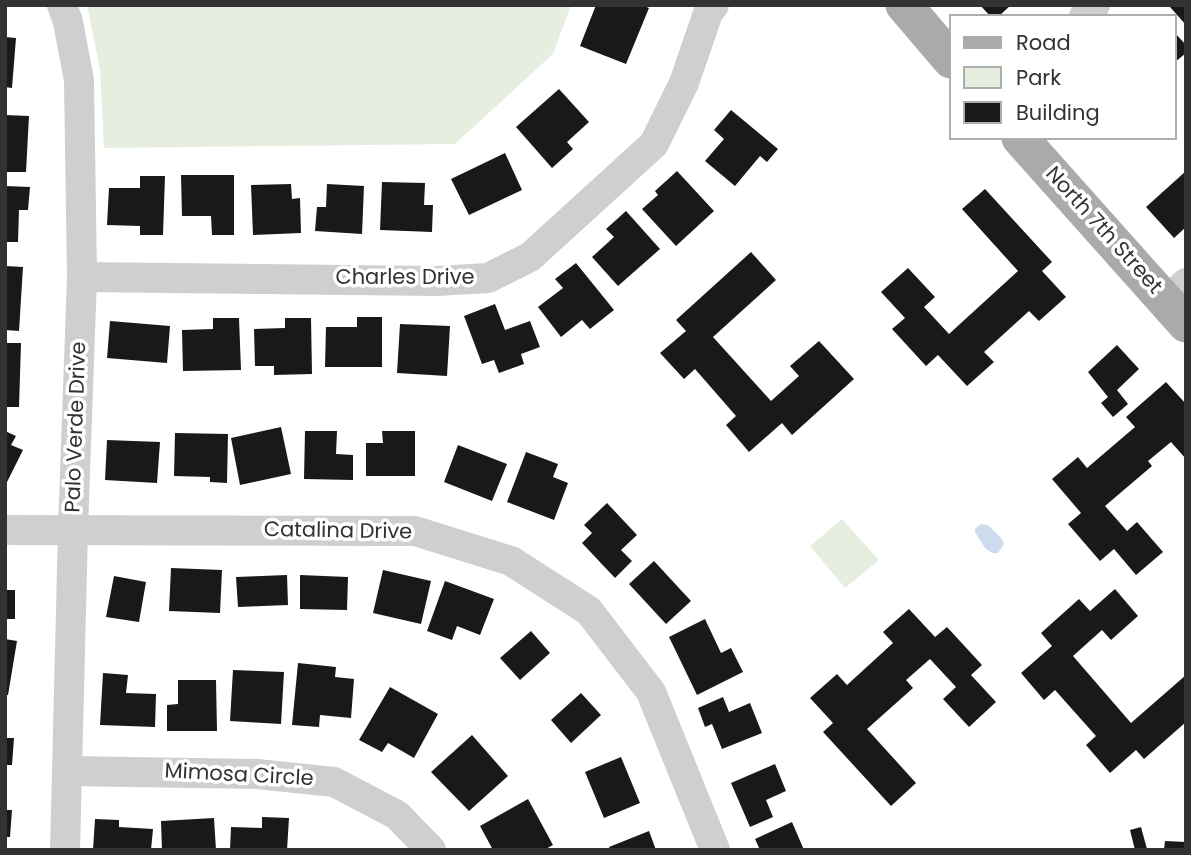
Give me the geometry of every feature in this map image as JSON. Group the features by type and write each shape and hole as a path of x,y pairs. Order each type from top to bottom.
{"main road":[{"path":"904,5 950,59"},
{"name":"North 7th Street","path":"1022,140 1179,303"}],"street":[{"name":"Palo Verde Drive","path":"62,5 79,80 82,277 65,850"},
{"name":"Charles Drive","path":"82,277 436,281 488,278 530,257 654,144 684,83 708,13 714,5"},
{"name":"Catalina Drive","path":"5,530 415,531 511,561 589,611 651,692 715,850"},
{"name":"Mimosa Circle","path":"67,771 257,774 334,782 397,815 431,850"}],"green space":[{"path":"87,5 571,5 553,54 455,144 104,148 100,70"},
{"path":"842,519 879,560 845,588 810,546"}],"water":[{"path":"981,524 988,525 1002,539 1004,544 998,553 992,553 985,548 975,532"}],"building":[{"path":"596,5 642,5 649,8 626,64 580,46"},
{"path":"980,5 1011,5 1001,14 988,14"},
{"path":"1186,5 1186,25 1177,14 1170,7"},
{"path":"1177,35 1186,45 1186,53 1177,60"},
{"path":"5,37 16,38 12,88 5,87"},
{"path":"559,89 589,122 567,142 573,149 552,168 516,127"},
{"path":"731,110 778,149 767,162 760,156 735,186 705,161 724,139 714,130"},
{"path":"5,115 29,116 26,172 5,172"},
{"path":"505,153 522,190 469,215 451,179"},
{"path":"677,171 714,211 676,246 642,209 658,195 655,191"},
{"path":"1186,171 1186,227 1174,238 1146,207"},
{"path":"181,175 234,175 234,235 212,235 211,216 182,216"},
{"path":"140,176 165,176 163,235 140,235 140,226 107,225 109,188 140,188"},
{"path":"382,182 425,183 424,205 433,205 432,232 380,230"},
{"path":"291,184 292,199 300,198 301,233 253,235 251,185"},
{"path":"327,184 364,186 362,234 315,231 317,207 326,207"},
{"path":"5,186 30,187 28,210 19,210 18,242 5,242"},
{"path":"985,189 1052,262 1042,271 1066,297 1039,321 1029,311 984,352 994,362 967,386 938,355 926,366 892,329 905,318 881,292 908,268 935,297 924,307 949,334 1018,271 962,209"},
{"path":"626,211 660,249 618,286 592,257 614,237 606,229"},
{"path":"751,252 776,280 713,337 771,401 799,376 790,366 819,341 854,379 792,435 782,423 749,452 726,425 736,416 695,369 684,379 660,353 686,331 676,320"},
{"path":"576,263 614,310 590,329 582,320 561,337 538,307 563,288 555,279"},
{"path":"5,266 23,267 19,331 5,330"},
{"path":"495,304 505,330 530,321 540,347 521,354 524,364 499,373 494,360 482,364 464,316"},
{"path":"357,317 382,317 382,367 325,367 326,327 357,327"},
{"path":"213,318 239,318 241,370 183,371 182,330 213,329"},
{"path":"285,318 311,318 312,374 274,375 274,366 255,366 254,329 285,328"},
{"path":"110,321 170,326 167,363 107,358"},
{"path":"400,324 450,326 447,376 397,373"},
{"path":"5,343 21,343 19,407 5,407"},
{"path":"1117,345 1139,369 1117,390 1128,404 1113,417 1101,403 1108,397 1088,372"},
{"path":"1166,382 1186,404 1186,459 1171,442 1148,461 1152,466 1105,506 1127,531 1137,522 1163,552 1136,575 1114,549 1100,561 1068,524 1081,513 1052,479 1078,457 1087,468 1135,427 1126,417"},
{"path":"281,427 291,474 240,485 231,438"},
{"path":"5,431 16,436 11,445 23,450 5,486"},
{"path":"305,431 337,431 336,454 353,455 353,480 304,479"},
{"path":"382,431 415,431 415,476 366,476 366,443 383,443"},
{"path":"175,433 228,434 227,483 210,482 210,477 174,476"},
{"path":"107,440 160,442 157,483 105,480"},
{"path":"458,445 507,464 492,501 444,482"},
{"path":"526,452 558,464 553,477 568,483 554,520 507,502"},
{"path":"607,503 637,535 621,550 632,561 615,578 582,543 592,533 584,525"},
{"path":"654,561 691,601 666,624 629,584"},
{"path":"171,568 222,570 220,613 169,611"},
{"path":"383,570 431,581 421,624 373,613"},
{"path":"287,575 288,605 238,607 236,577"},
{"path":"300,575 348,577 347,610 300,609"},
{"path":"114,576 146,582 139,622 106,617"},
{"path":"445,581 494,599 480,635 457,626 452,640 427,631"},
{"path":"1115,589 1138,616 1111,640 1102,630 1073,656 1131,723 1186,675 1186,722 1144,759 1136,750 1110,773 1086,745 1096,736 1055,690 1044,700 1021,673 1052,646 1041,633 1079,599 1090,611"},
{"path":"5,590 15,590 15,619 5,619"},
{"path":"909,609 935,637 947,627 982,665 971,675 996,702 969,727 943,699 956,687 930,659 906,680 913,688 867,729 916,783 891,806 823,732 833,723 810,698 837,674 847,685 893,643 883,632"},
{"path":"705,619 721,653 731,648 743,672 697,695 669,637"},
{"path":"531,631 550,653 520,680 500,658"},
{"path":"5,639 17,641 8,695 5,695"},
{"path":"298,663 336,667 335,677 354,679 351,718 320,715 319,727 292,725"},
{"path":"233,670 284,672 281,724 230,721"},
{"path":"103,673 128,675 126,693 156,694 155,727 100,725"},
{"path":"178,680 216,680 217,731 167,731 167,705 178,704"},
{"path":"390,687 438,714 414,758 388,743 382,752 359,740"},
{"path":"581,693 601,715 571,743 551,720"},
{"path":"723,697 729,712 750,703 762,733 722,749 712,724 705,727 698,708"},
{"path":"472,735 508,776 469,811 431,772"},
{"path":"5,738 14,738 12,765 5,765"},
{"path":"621,757 640,803 604,818 585,772"},
{"path":"775,764 786,791 766,800 773,817 750,827 731,783"},
{"path":"528,799 553,845 544,850 493,850 480,826"},
{"path":"5,810 12,810 10,837 5,837"},
{"path":"262,817 289,818 287,850 230,850 231,827 262,828"},
{"path":"214,818 216,850 162,850 161,821"},
{"path":"95,819 119,820 119,827 153,829 151,850 93,850"},
{"path":"792,822 804,850 760,850 755,839"},
{"path":"1141,827 1147,849 1135,850 1130,830"},
{"path":"649,831 656,850 610,850 609,847"},
{"path":"1165,841 1186,842 1186,850 1164,850"}]}
